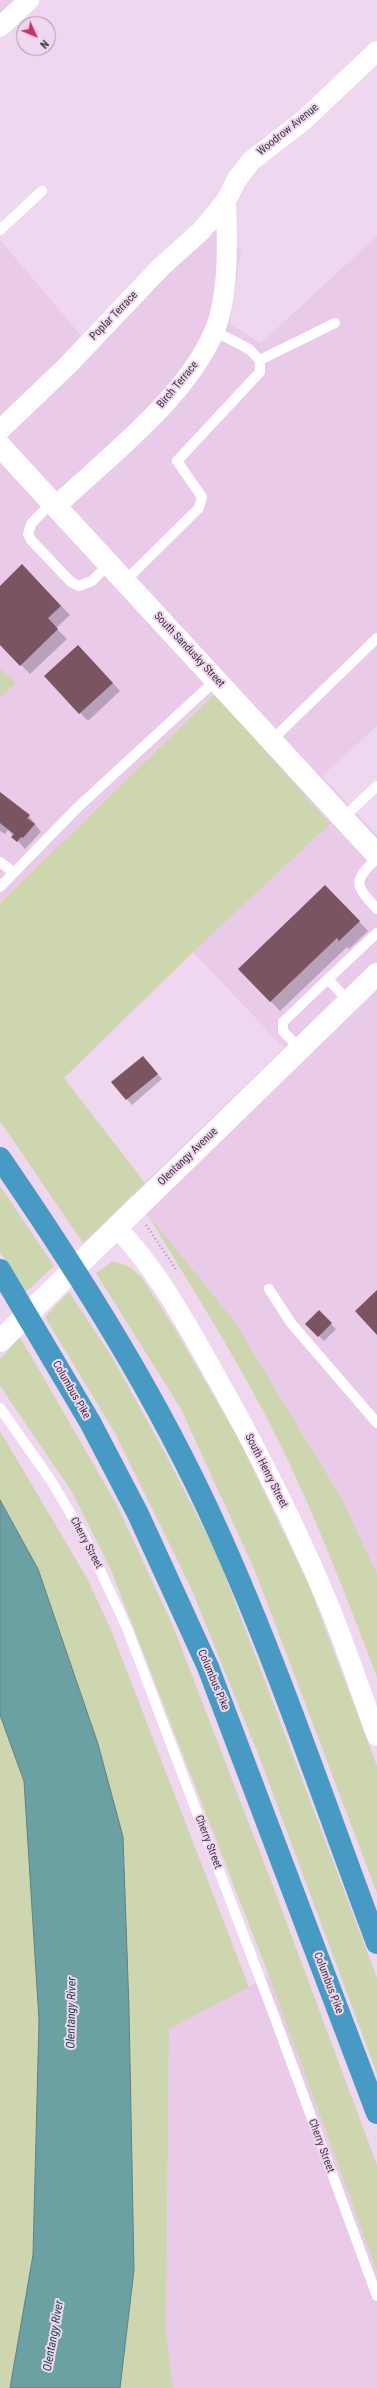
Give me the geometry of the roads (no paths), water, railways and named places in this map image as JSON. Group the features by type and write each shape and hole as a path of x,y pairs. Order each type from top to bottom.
{"highway":[{"path":"0,1158 37,1212 102,1313 147,1389 217,1528 262,1638 377,1943"},
{"name":"Columbus Pike","path":"0,1270 90,1422 138,1514 208,1667 377,2113"}],"street":[{"path":"0,27 23,2"},
{"name":"Woodrow Avenue","path":"226,201 237,179 250,161 304,120 377,51"},
{"name":"Birch Terrace","path":"54,504 172,396 193,371 214,331 222,303 227,249 226,201"},
{"name":"Poplar Terrace","path":"0,443 67,366 161,267 201,231 226,201"},
{"name":"South Sandusky Street","path":"0,443 54,504 377,855"},
{"name":"Olentangy Avenue","path":"0,1341 299,1048 377,974"},
{"name":"South Henry Street","path":"116,1227 136,1247 156,1274 233,1405 269,1476 330,1609 377,1736"}],"lane":[{"path":"0,230 42,191"},
{"path":"260,360 335,323"},
{"path":"125,581 199,508 202,497 177,460 260,372 260,360 249,349 214,331"},
{"path":"54,504 31,524 28,534 31,540 72,582 79,586 92,582 109,564"},
{"path":"272,740 377,638"},
{"path":"0,887 77,808 216,680"},
{"path":"343,818 377,786"},
{"path":"377,858 360,875 359,884 362,893 377,909"},
{"path":"0,862 14,873"},
{"path":"299,1048 283,1031 283,1022 377,933"},
{"path":"328,979 348,1001"},
{"path":"268,1289 291,1322 377,1423"},
{"name":"Cherry Street","path":"0,1408 50,1479 84,1536 127,1628 275,2018 377,2296"}],"water":[{"name":"Olentangy River","path":"0,1500 38,1569 98,1744 123,1837 129,2009 134,2270 120,2388 10,2388 33,2255 39,2020 24,1781 0,1715"}]}
